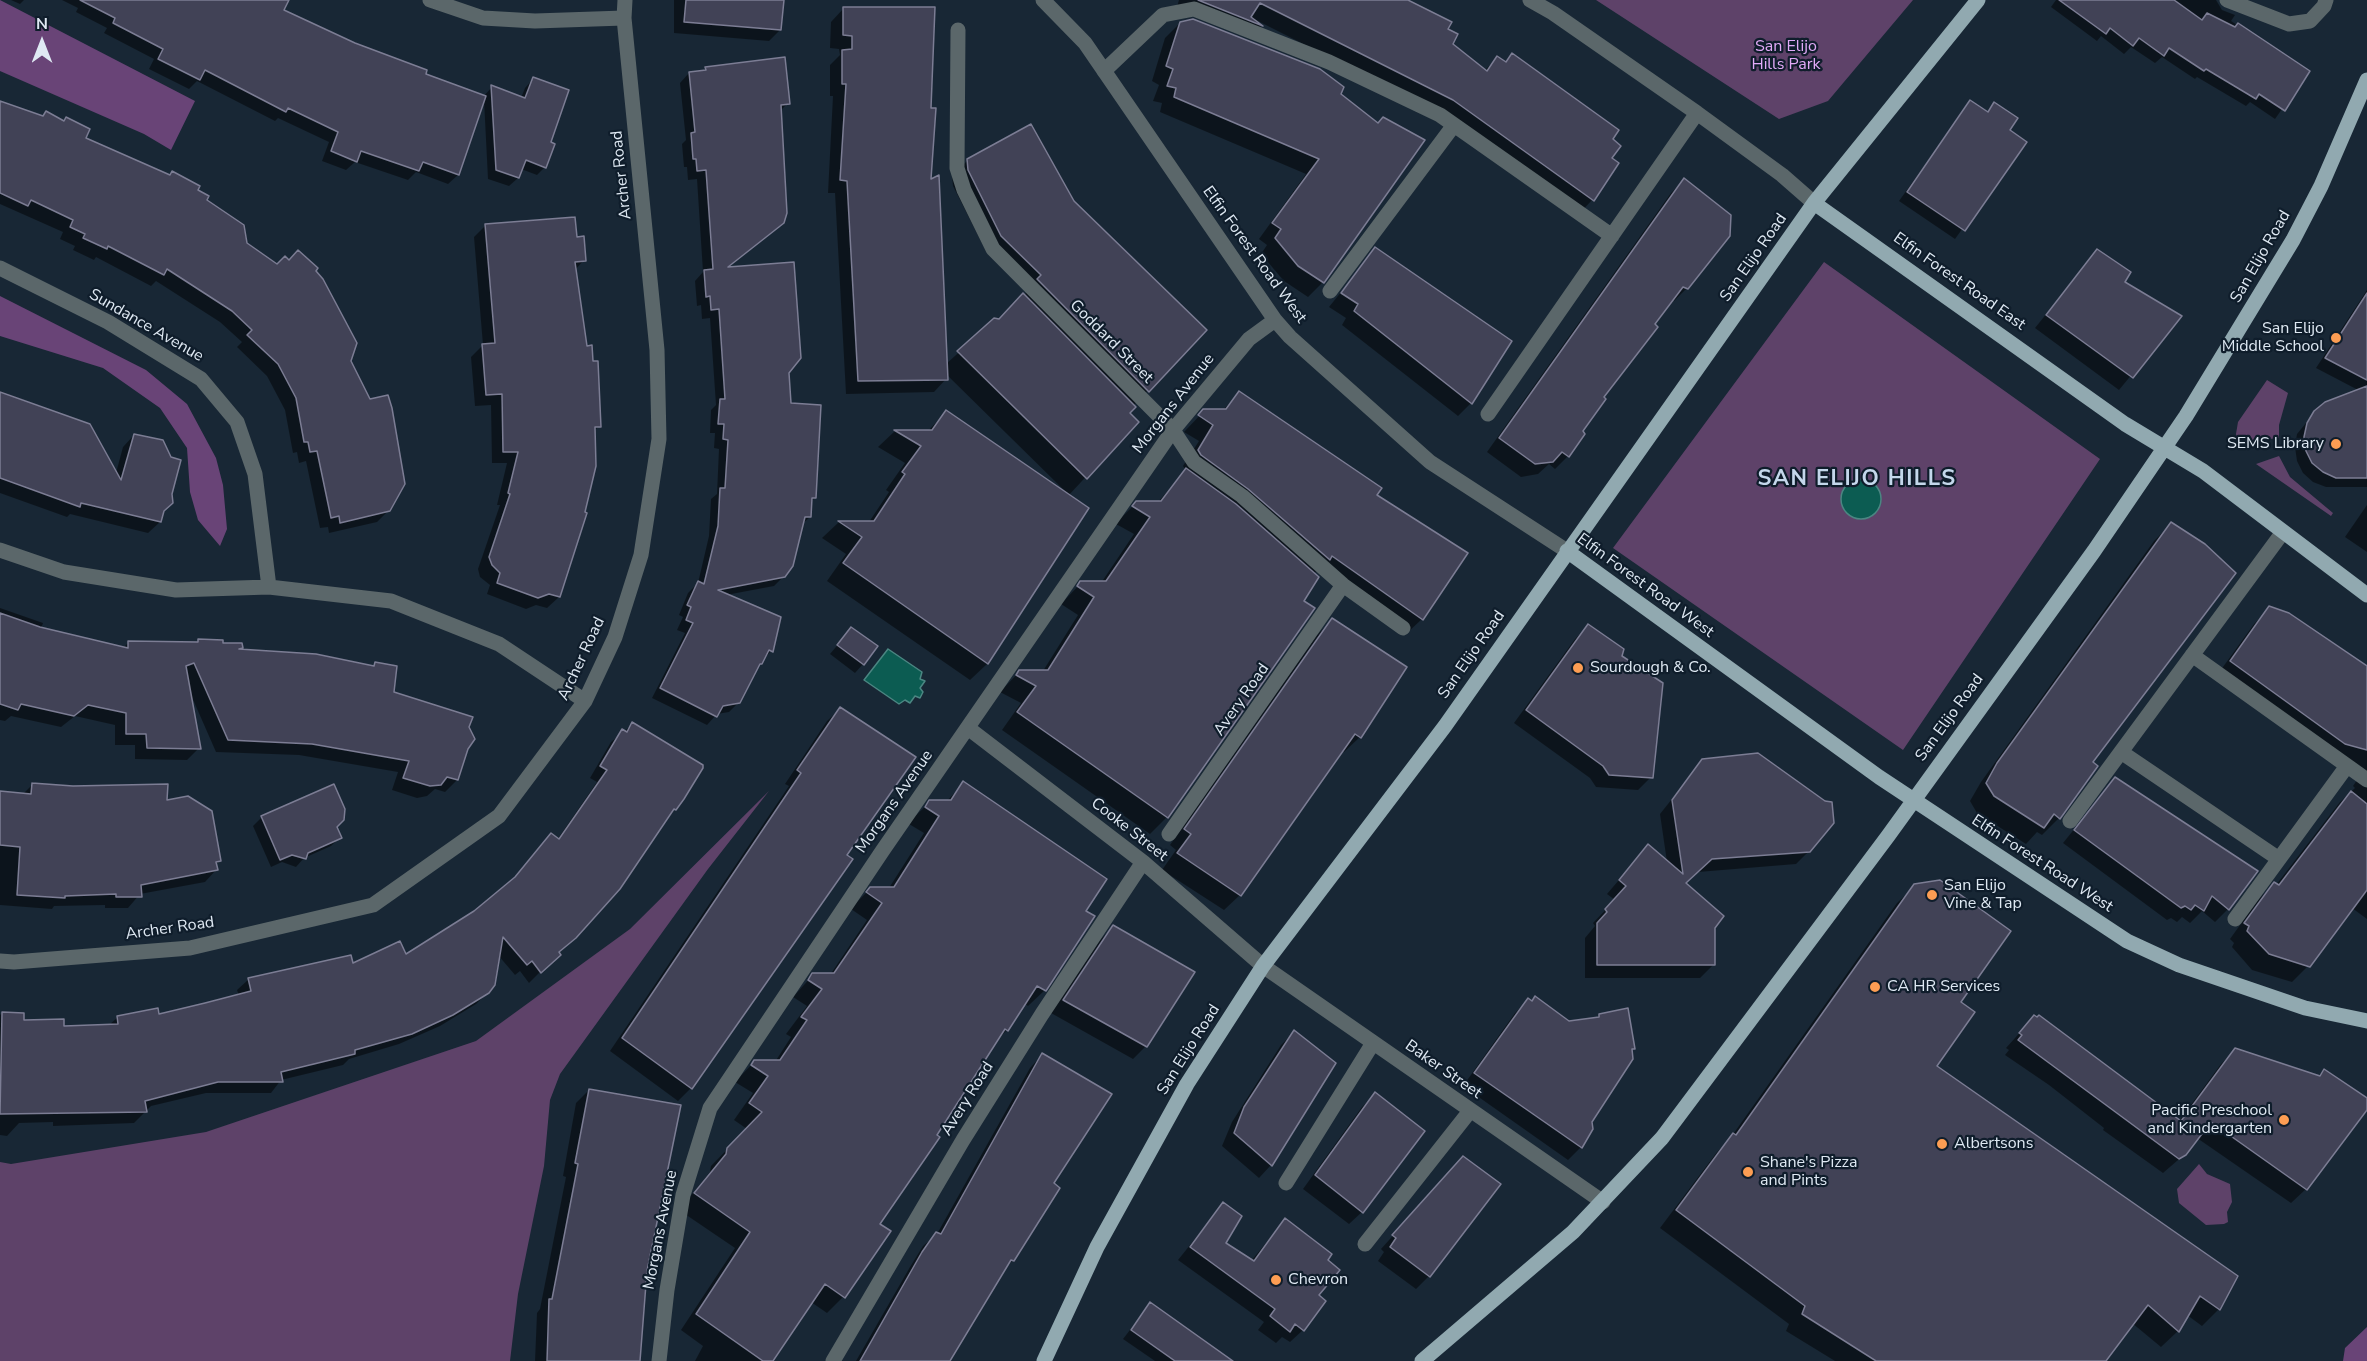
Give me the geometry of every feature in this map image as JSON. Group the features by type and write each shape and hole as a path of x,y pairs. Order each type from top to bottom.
{"main road":[{"name":"San Elijo Road","path":"1044,1361 1097,1247 1187,1084 1263,966 1445,726 1814,203 1978,0"},
{"name":"San Elijo Road","path":"1422,1361 1549,1253 1603,1202 1662,1138 1913,801 2094,551 2186,416 2293,240 2321,186 2367,80"},
{"name":"Elfin Forest Road East","path":"1814,203 2163,448 2203,471 2367,595"},
{"name":"Elfin Forest Road West","path":"1567,551 1913,801 2127,941 2179,965 2305,1008 2367,1021"}],"street":[{"path":"430,0 483,18 535,21 624,18"},
{"name":"Archer Road","path":"0,961 14,962 190,948 374,905 499,816 585,701 615,637 641,555 659,439 657,350 624,18 626,0"},
{"name":"Elfin Forest Road West","path":"1043,0 1085,43 1275,320 1430,462 1567,551"},
{"name":"Elfin Forest Road East","path":"1530,0 1553,13 1697,113 1782,176 1814,203"},
{"path":"2227,0 2289,24 2310,21 2324,6 2325,0"},
{"path":"1104,72 1163,15 1194,9 1329,62 1440,115 1612,236"},
{"name":"Goddard Street","path":"958,30 957,168 964,190 993,249 1173,430 1194,462 1242,496 1343,585 1404,628"},
{"path":"1488,414 1697,113"},
{"path":"1330,291 1454,125"},
{"name":"Sundance Avenue","path":"0,268 108,322 201,379 237,422 255,474 269,587"},
{"name":"Morgans Avenue","path":"659,1361 667,1290 683,1195 710,1108 1173,430 1249,339 1275,320"},
{"path":"2070,821 2283,532"},
{"path":"0,550 64,572 176,590 269,587 392,601 499,644 585,701"},
{"name":"Avery Road","path":"1169,834 1343,585"},
{"path":"2192,655 2367,780"},
{"name":"Cooke Street","path":"968,728 1143,862 1263,966"},
{"path":"2121,753 2279,859"},
{"path":"2235,919 2347,766"},
{"name":"Avery Road","path":"833,1361 969,1130 1042,1014 1143,862"},
{"name":"Baker Street","path":"1263,966 1603,1202"},
{"path":"1286,1183 1373,1042"},
{"path":"1365,1244 1470,1111"}],"green space":[{"name":"San Elijo Hills Park","path":"1596,0 1913,0 1828,101 1779,119"},
{"path":"1824,262 2100,459 1903,750 1613,548"},
{"path":"2267,380 2288,393 2279,425 2279,438 2238,442 2236,434 2238,422"},
{"path":"2279,456 2290,477 2333,513 2331,516 2256,464"},
{"path":"769,791 708,869 560,1074 550,1100 544,1166 518,1294 510,1361 0,1361 0,1162 11,1164 206,1132 476,1041 630,929"},
{"path":"2199,1164 2207,1174 2230,1184 2232,1202 2227,1212 2228,1222 2224,1224 2206,1225 2179,1203 2177,1189"}],"shaded area":[{"path":"0,0 195,101 171,150 144,134 0,71"},
{"path":"0,296 146,370 187,404 216,458 223,485 227,529 220,546 198,520 190,492 187,448 160,408 103,368 0,336"},
{"path":"1861,479 1869,480 1875,485 1880,491 1880,507 1875,513 1869,518 1861,519 1853,518 1847,513 1842,507 1841,499 1842,491 1847,485 1853,480"},
{"path":"888,649 922,672 920,679 925,681 920,688 923,692 920,698 915,696 910,703 905,700 899,704 864,680"},
{"path":"2367,1327 2367,1361 2343,1361 2345,1348"}],"building":[{"path":"80,0 289,0 284,10 355,43 427,70 426,74 486,96 459,175 423,162 419,171 361,151 357,162 331,151 338,132 288,108 286,112 205,70 200,80 158,59 163,49 113,23 115,18"},
{"path":"686,0 784,0 781,30 684,22"},
{"path":"1198,0 1408,0 1452,22 1448,29 1458,34 1453,44 1487,71 1497,56 1506,62 1512,53 1619,130 1613,139 1621,146 1612,158 1619,163 1594,201 1453,100 1260,3 1251,17 1263,26"},
{"path":"2059,0 2174,0 2202,20 2207,13 2235,27 2238,23 2310,71 2285,111 2259,94 2256,99 2206,69 2204,71 2169,48 2164,56 2139,38 2133,46 2110,28 2106,34"},
{"path":"843,7 935,7 931,108 936,108 931,179 939,175 948,380 858,381 847,181 840,180 846,84 842,84 842,50 852,49 852,36 843,35"},
{"path":"1193,19 1320,69 1344,87 1341,94 1378,123 1383,117 1425,140 1324,283 1298,266 1275,238 1281,229 1272,223 1319,159 1174,97 1176,88 1167,86 1173,69 1166,66 1180,22"},
{"path":"785,57 790,104 781,105 787,213 784,223 728,267 794,262 801,358 789,373 791,403 821,405 816,498 812,498 811,517 805,517 793,566 785,577 718,590 781,617 773,652 769,650 740,703 723,706 717,717 660,688 693,623 686,620 691,607 687,605 698,581 704,584 718,526 720,488 725,488 728,440 723,439 724,424 718,424 720,399 725,399 719,309 711,310 710,296 706,297 704,270 713,269 706,170 697,171 696,159 693,159 691,133 695,132 689,72 706,70 705,67"},
{"path":"533,77 569,90 551,142 555,144 546,168 526,160 519,178 496,170 491,85 525,98"},
{"path":"1970,100 1988,112 1994,102 2018,118 2010,130 2027,142 1965,231 1907,192"},
{"path":"0,101 43,116 46,111 64,121 66,117 90,129 86,138 170,175 172,171 200,186 198,190 209,196 207,200 244,225 247,243 277,264 285,256 289,260 298,250 318,268 316,271 323,279 357,343 351,361 370,399 388,395 392,408 405,484 390,511 340,523 339,516 331,518 317,451 310,452 308,442 304,442 296,398 278,364 247,335 252,330 232,311 167,269 164,275 108,246 107,249 83,238 85,234 70,227 73,220 31,200 28,206 0,193"},
{"path":"1031,124 1074,201 1207,330 1149,392 1037,279 1041,275 1001,236 968,170 967,159"},
{"path":"1684,178 1731,215 1730,236 1688,289 1683,287 1655,324 1658,327 1604,397 1606,399 1583,431 1585,434 1569,457 1562,452 1553,462 1535,464 1499,438"},
{"path":"575,217 577,237 584,236 586,261 575,262 587,346 592,345 593,361 598,361 601,427 595,427 596,466 585,512 587,513 560,597 549,594 538,598 497,583 500,573 492,565 489,557 510,494 508,493 518,452 503,452 502,394 486,395 482,344 495,343 485,224"},
{"path":"1375,247 1512,341 1472,404 1354,311 1358,304 1341,293"},
{"path":"2097,249 2131,272 2125,282 2182,316 2133,378 2046,315"},
{"path":"1023,293 1136,407 1130,413 1139,422 1087,479 957,351 994,318 999,319"},
{"path":"2367,293 2367,380 2325,358"},
{"name":"SEMS Library","path":"2367,386 2367,478 2336,478 2323,472 2312,463 2306,451 2304,437 2307,423 2314,411 2325,402"},
{"path":"1239,391 1382,488 1377,495 1468,553 1423,620 1332,556 1330,560 1248,489 1201,455 1198,450 1213,425 1198,415 1203,409 1226,409"},
{"path":"0,392 90,424 121,480 134,434 163,440 171,457 181,460 172,494 173,503 164,511 161,522 81,503 80,507 0,478"},
{"path":"946,410 1089,508 988,664 843,563 862,537 838,521 874,521 905,474 902,472 921,446 894,430 932,430"},
{"path":"1186,468 1236,504 1319,577 1304,601 1315,608 1168,818 1017,712 1036,686 1016,675 1019,670 1048,670 1094,597 1077,586 1080,581 1106,581 1150,517 1132,506 1136,501 1161,501"},
{"path":"2171,522 2205,544 2236,573 2093,762 2098,766 2060,819 2054,814 2044,828 1994,796 1986,783 1997,763"},
{"path":"2269,606 2289,613 2367,666 2367,750 2345,744 2230,661"},
{"path":"0,613 40,627 128,648 128,641 223,640 223,643 242,643 243,648 239,649 316,654 374,666 375,662 397,666 394,692 473,717 469,727 475,739 468,749 458,780 447,777 441,785 430,786 403,778 409,761 312,744 228,740 194,663 186,666 201,749 147,748 146,734 126,734 126,713 88,705 74,716 21,704 18,710 0,704"},
{"path":"1332,618 1407,667 1361,738 1355,734 1241,896 1177,853 1191,834 1184,829"},
{"path":"1588,624 1624,649 1622,656 1663,683 1653,778 1609,775 1603,766 1526,710"},
{"path":"851,627 878,646 864,665 837,645"},
{"path":"840,707 916,757 847,855 853,859 692,1089 622,1038 801,773 797,770"},
{"path":"632,722 703,765 703,768 684,799 676,810 674,809 620,889 576,938 559,952 561,955 541,973 532,961 527,965 503,937 495,985 489,993 453,1015 412,1034 355,1050 355,1054 281,1072 283,1082 218,1082 145,1101 147,1112 0,1114 2,1012 24,1013 24,1020 64,1019 64,1026 118,1024 117,1016 158,1008 159,1014 251,991 248,978 351,955 353,963 400,941 406,954 474,911 515,877 551,833 559,839 607,770 600,766 622,729 627,732"},
{"path":"1758,753 1825,801 1832,802 1834,823 1810,852 1712,859 1686,883 1724,916 1715,928 1715,965 1597,965 1597,923 1607,912 1605,909 1626,886 1619,880 1648,844 1683,874 1672,800 1702,759"},
{"path":"2115,777 2258,871 2229,910 2212,896 2204,911 2195,905 2191,910 2185,906 2181,908 2074,830"},
{"path":"963,781 1107,879 1086,911 1095,916 1046,991 1037,986 1008,1031 1005,1029 937,1135 940,1137 880,1224 891,1231 845,1298 825,1284 773,1361 763,1361 696,1314 750,1232 694,1193 726,1154 727,1148 762,1112 749,1103 768,1076 751,1065 754,1060 780,1060 807,1020 801,1017 822,989 808,980 812,973 834,973 882,903 866,892 870,887 894,887 939,816 925,807 929,800 951,800"},
{"path":"32,783 73,786 168,784 167,800 188,796 212,811 221,861 216,862 218,870 141,885 142,897 116,897 116,894 65,896 65,898 17,895 20,847 0,845 0,791 31,794"},
{"path":"334,784 345,809 344,820 337,827 342,838 308,853 306,859 292,855 280,860 261,816"},
{"path":"2351,791 2367,804 2367,890 2310,967 2269,954 2247,931 2249,926 2244,923 2274,882 2279,885"},
{"name":"Albertsons","path":"1940,880 2011,931 1961,1002 1975,1012 1937,1066 2238,1276 2220,1310 2200,1296 2179,1332 2148,1305 2106,1361 1876,1361 1802,1314 1805,1306 1676,1210 1733,1133 1736,1135 1914,884"},
{"path":"1113,925 1195,972 1147,1047 1063,1000"},
{"path":"1535,996 1569,1021 1599,1017 1599,1014 1628,1008 1635,1049 1632,1049 1633,1059 1592,1122 1593,1129 1582,1148 1474,1073 1528,998 1532,1001"},
{"name":"Pacific Preschool and Kindergarten","path":"2034,1015 2037,1017 2039,1015 2181,1121 2235,1048 2320,1076 2324,1069 2367,1098 2367,1110 2307,1190 2211,1122 2186,1155 2179,1159 2018,1040 2022,1035 2019,1033"},
{"path":"1294,1030 1336,1063 1272,1166 1234,1133 1244,1107"},
{"path":"1042,1053 1112,1094 1054,1183 1060,1188 1014,1261 1011,1260 950,1361 860,1361 922,1252 936,1232 941,1234"},
{"path":"589,1089 681,1105 647,1271 640,1361 547,1361 549,1299 552,1299 578,1164 575,1163"},
{"path":"1375,1092 1425,1131 1363,1213 1315,1175"},
{"path":"1463,1156 1501,1184 1430,1277 1390,1247 1396,1238 1392,1235"},
{"path":"1223,1202 1242,1216 1226,1243 1254,1261 1285,1218 1332,1254 1328,1260 1340,1270 1319,1295 1326,1301 1304,1331 1295,1324 1290,1332 1270,1316 1275,1309 1190,1247"},
{"path":"1150,1302 1233,1361 1175,1361 1131,1330"}],"place":[{"name":"San Elijo Middle School","path":"2336,338"},
{"name":"SEMS Library","path":"2336,444"},
{"name":"Sourdough & Co.","path":"1578,668"},
{"name":"San Elijo Vine & Tap","path":"1932,895"},
{"name":"CA HR Services","path":"1875,987"},
{"name":"Pacific Preschool and Kindergarten","path":"2284,1120"},
{"name":"Albertsons","path":"1942,1144"},
{"name":"Shane's Pizza and Pints","path":"1748,1172"},
{"name":"Chevron","path":"1276,1280"}],"district":[{"name":"SAN ELIJO HILLS","path":"1857,480"}]}
